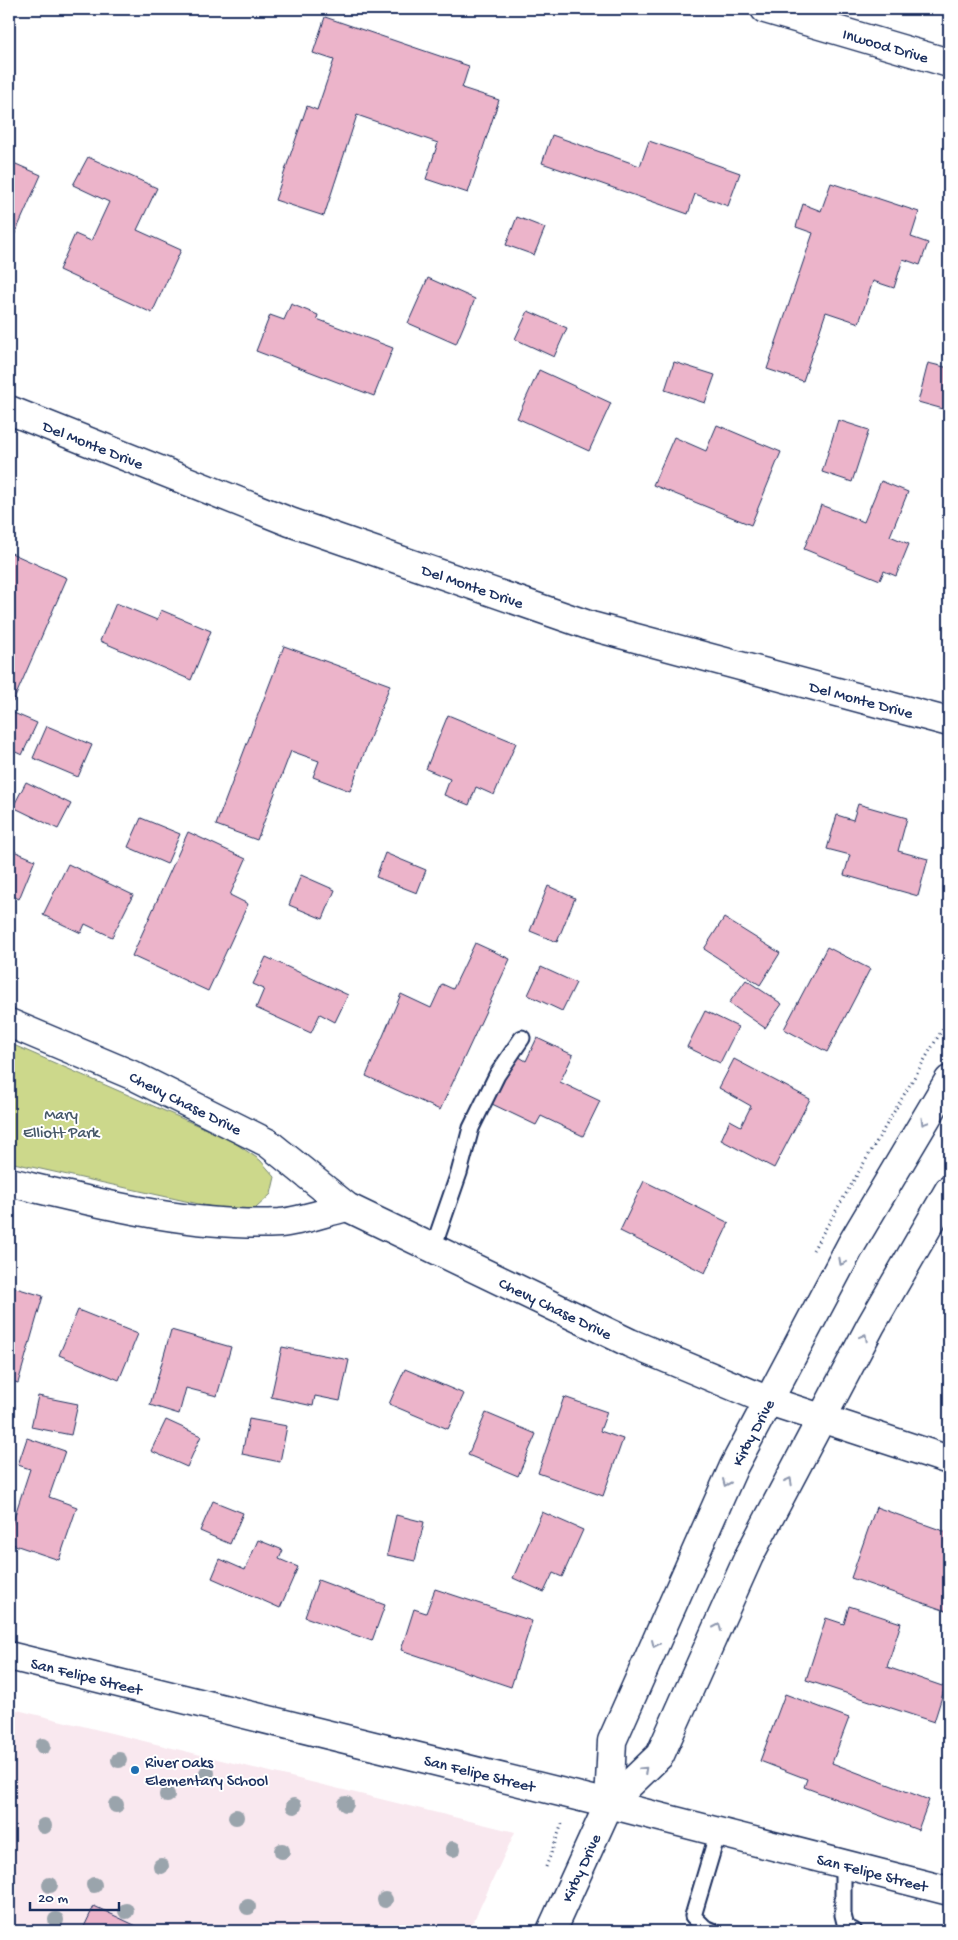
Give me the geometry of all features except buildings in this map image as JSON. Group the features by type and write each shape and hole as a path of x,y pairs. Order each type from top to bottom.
{"street":[{"name":"Inwood Drive","path":"765,9 949,63"},
{"name":"Del Monte Drive","path":"9,410 290,522 591,626 949,722"},
{"name":"Chevy Chase Drive","path":"9,1023 132,1075 268,1143 347,1207 630,1343 768,1401 821,1420 949,1460"},
{"name":"Kirby Drive","path":"609,1804 612,1741 734,1466 851,1244 947,1087"},
{"path":"9,1182 117,1207 225,1223 282,1223 347,1207"},
{"name":"Kirby Drive","path":"551,1931 609,1804 660,1755 749,1556 871,1325 949,1190"},
{"name":"San Felipe Street","path":"9,1656 609,1804 949,1891"}],"lane":[{"path":"433,1248 459,1173 472,1128 490,1089 522,1038"},
{"path":"712,1931 705,1928 693,1916 718,1832"},
{"path":"843,1864 843,1915 846,1927 854,1931"}],"shaded area":[{"name":"River Oaks Elementary School","path":"9,1708 515,1832 469,1931 9,1931"}],"green space":[{"name":"Mary Elliott Park","path":"9,1043 229,1139 260,1160 275,1177 271,1194 255,1209 217,1208 9,1162"}],"place":[{"name":"River Oaks Elementary School","path":"135,1770"}]}
